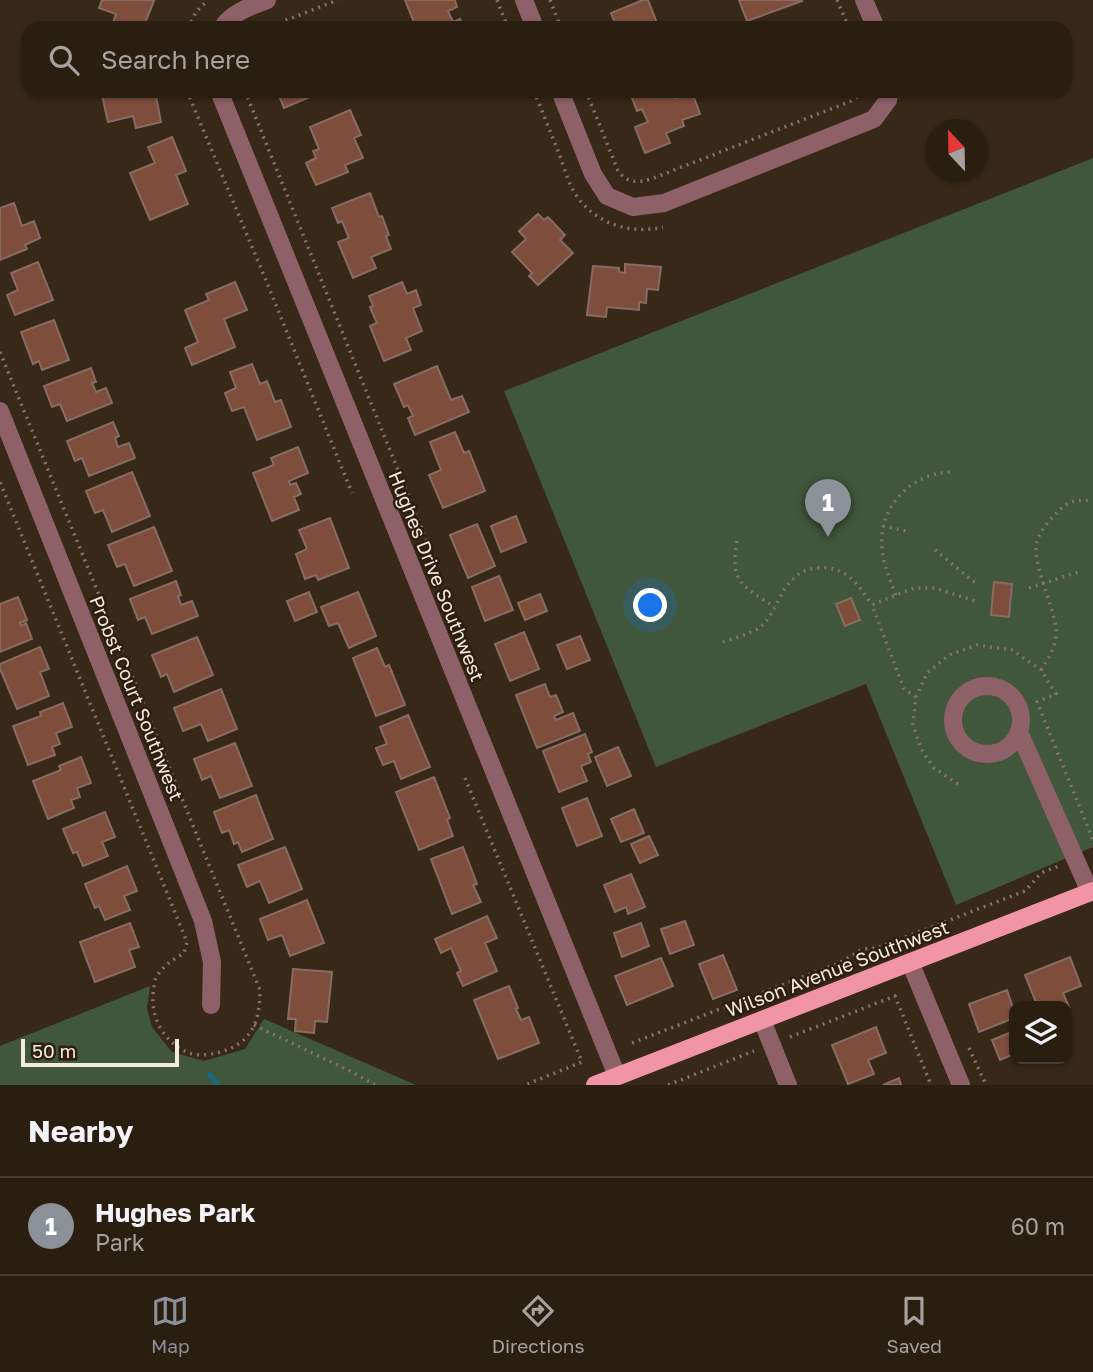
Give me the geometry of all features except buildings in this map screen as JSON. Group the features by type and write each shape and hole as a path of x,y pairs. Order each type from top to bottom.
{"main road":[{"name":"Wilson Avenue Southwest","path":"595,1085 1091,892"}],"street":[{"path":"228,21 249,7 267,0"},
{"path":"524,0 532,21"},
{"path":"864,0 873,21"},
{"name":"Hughes Drive Southwest","path":"222,98 617,1076"},
{"path":"563,98 593,174 607,195 633,207 664,203 874,119 888,98"},
{"name":"Probst Court Southwest","path":"0,411 203,921 212,962 211,1005"},
{"path":"1019,732 1091,892"},
{"path":"910,962 961,1085"},
{"path":"762,1020 788,1085"}],"path":[{"path":"192,21 208,0"},
{"path":"284,21 338,0"},
{"path":"496,0 505,21"},
{"path":"550,0 558,21"},
{"path":"837,0 846,21"},
{"path":"190,98 352,494"},
{"path":"248,98 426,542"},
{"path":"589,98 618,171 624,178 638,182 856,98"},
{"path":"896,595 885,568 881,545 883,526 890,507 903,490 921,478 939,472 951,472"},
{"path":"1041,670 1052,651 1056,632 1036,561 1037,541 1062,507 1077,500 1093,501"},
{"path":"883,526 906,531"},
{"path":"737,541 733,559 736,573 745,588 775,607"},
{"path":"935,550 978,585"},
{"path":"723,642 759,628 792,579 807,569 829,567 848,575 862,589 872,605 904,689 916,697"},
{"path":"1029,588 1082,571"},
{"path":"872,605 914,587 935,588 975,601"},
{"path":"958,784 934,768 920,749 913,724 916,697 927,673 949,655 977,645 1012,650 1041,670 1056,694 1037,702 1093,840"},
{"path":"466,778 582,1062 525,1085"},
{"path":"632,1043 839,963 863,949 877,948 1024,891 1041,873 1076,859"},
{"path":"668,1085 895,996 931,1085"},
{"path":"254,1026 375,1085"}],"green space":[{"path":"1093,158 1093,847 956,905 866,684 656,767 504,391"},
{"path":"150,986 147,1009 152,1027 172,1052 204,1061 245,1049 264,1019 416,1085 0,1085 0,1046"}],"waterway":[{"path":"210,1075 218,1085"}],"place":[{"name":"Hughes Park","path":"828,537"}]}
